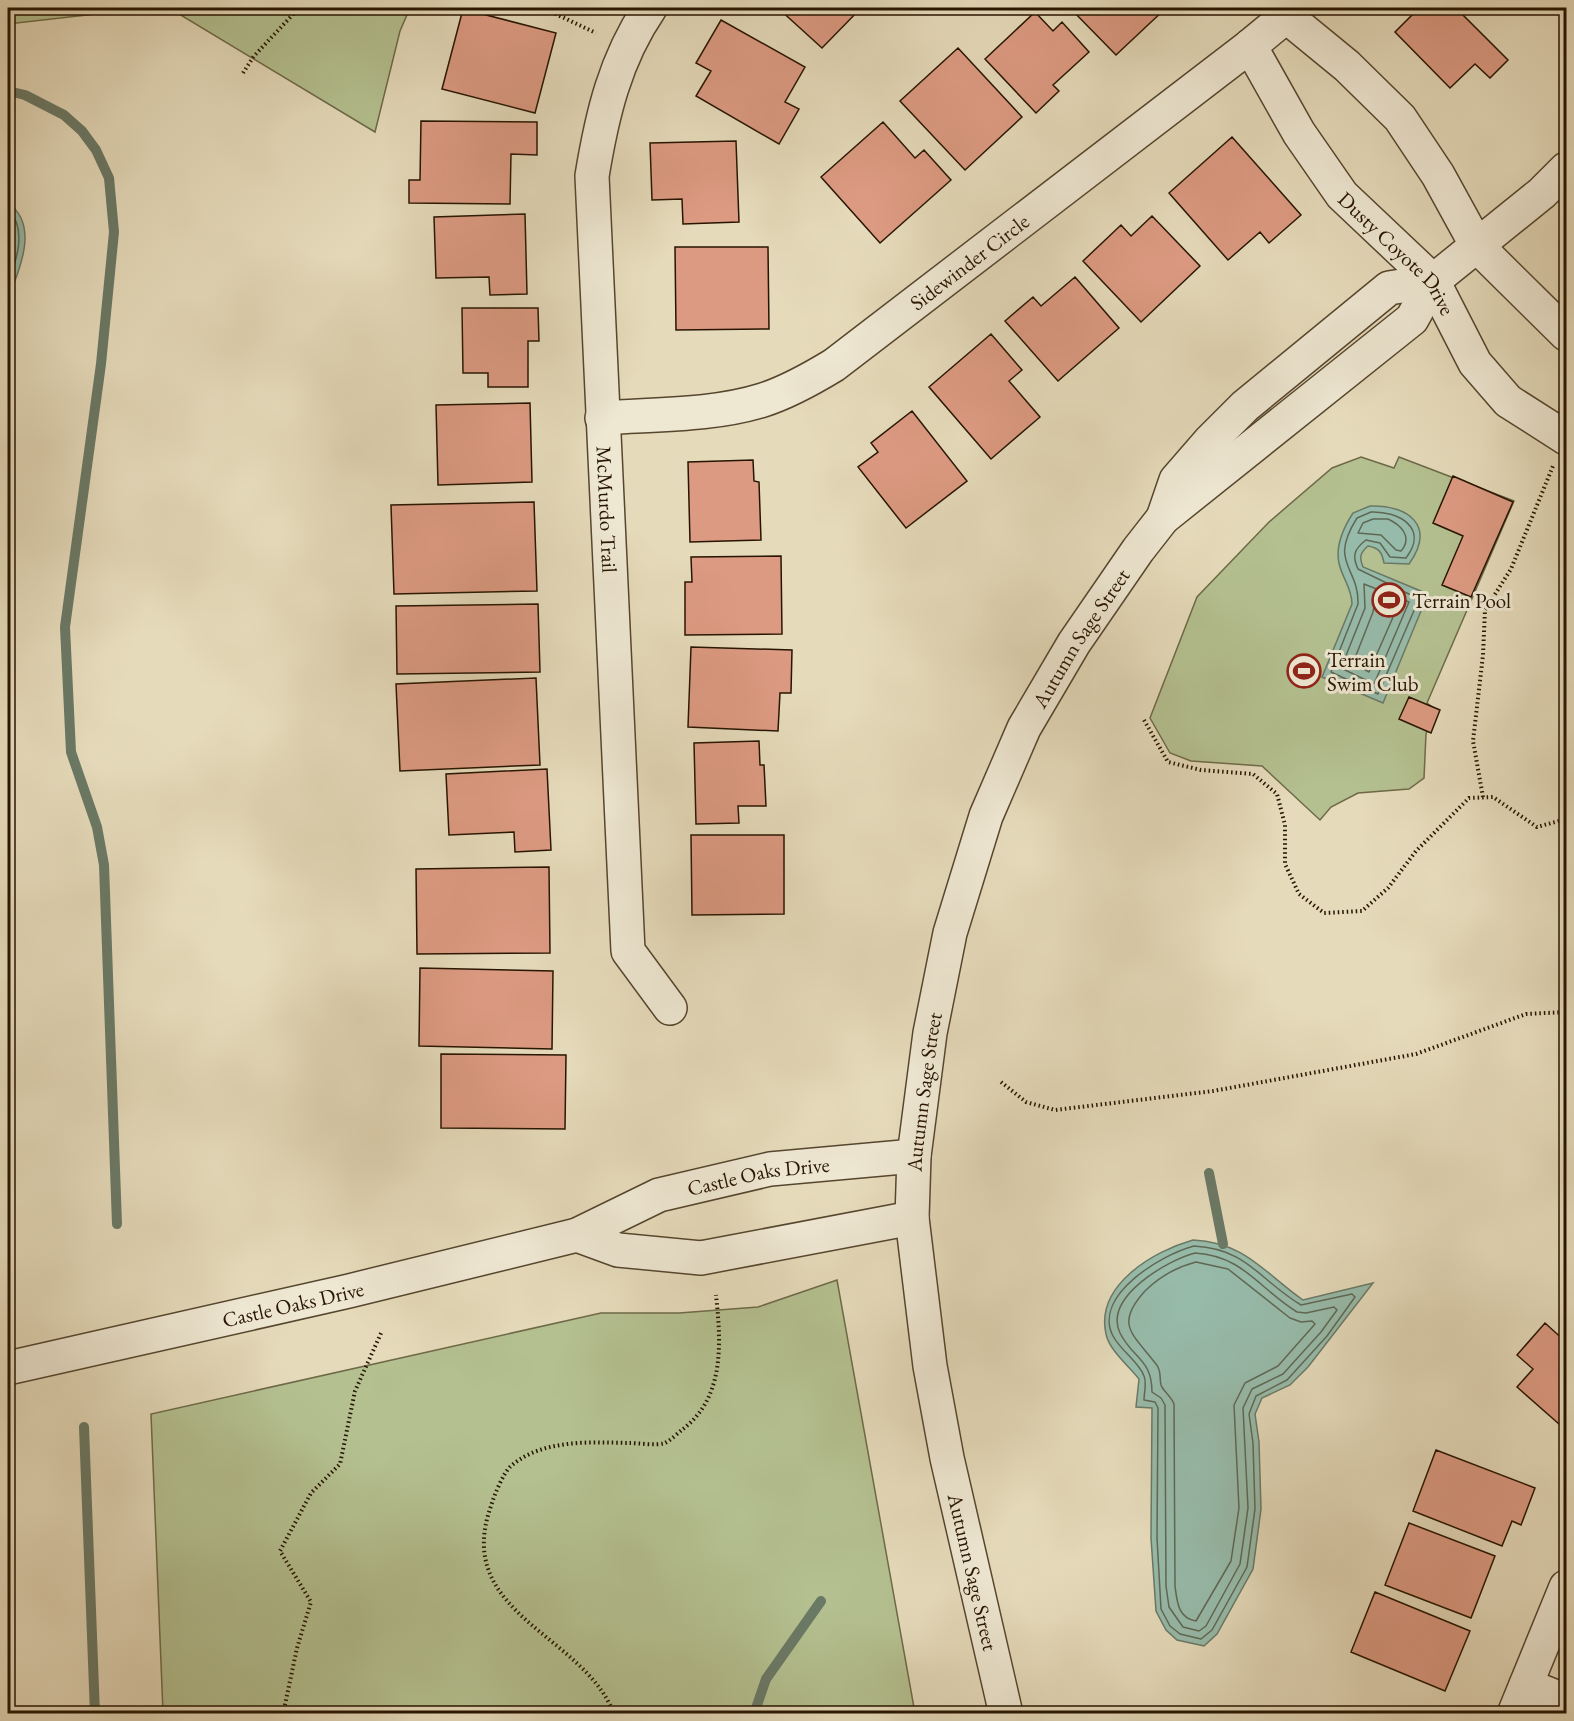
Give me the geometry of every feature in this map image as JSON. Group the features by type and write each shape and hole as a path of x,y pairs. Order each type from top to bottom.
{"street":[{"name":"McMurdo Trail","path":"650,8 632,34 614,77 600,126 592,176 628,951 670,1008"},
{"name":"Sidewinder Circle","path":"602,417 718,410 762,400 801,385 834,365 1251,46 1291,12"},
{"path":"1291,12 1400,118 1438,175 1477,246 1566,333"},
{"name":"Dusty Coyote Drive","path":"1251,46 1299,133 1342,195 1434,281 1475,363 1501,394 1560,450"},
{"name":"Autumn Sage Street","path":"1006,1713 947,1458 930,1366 912,1218 914,1156 930,1033 950,933 986,816 1024,728 1074,643 1163,518 1412,319 1434,281 1542,193 1566,169"},
{"name":"Castle Oaks Drive","path":"8,1368 349,1291 577,1235 659,1196 748,1174 835,1162 914,1156"},
{"path":"577,1235 618,1250 701,1258 912,1218"},
{"path":"1566,1587 1520,1699 1566,1701"}],"path":[{"path":"243,73 254,56 299,8"},
{"path":"543,8 596,33"},
{"path":"1484,798 1473,741 1483,654 1485,610 1511,569 1560,450"},
{"path":"1144,720 1168,762 1201,770 1253,774 1277,794 1285,825 1285,864 1299,894 1324,913 1362,911 1388,888 1416,851 1469,798 1493,797 1537,827 1566,819"},
{"path":"1000,1082 1026,1102 1055,1110 1213,1091 1416,1054 1526,1014 1566,1011"},
{"path":"614,1713 609,1700 577,1663 514,1610 494,1586 483,1551 490,1507 510,1467 550,1446 594,1442 665,1443 696,1419 716,1383 721,1339 716,1295"},
{"path":"283,1713 297,1648 311,1602 280,1551 311,1493 340,1464 355,1391 382,1331"}],"shaded area":[{"path":"8,8 149,8 8,24"},
{"path":"169,8 410,8 400,31 375,132"},
{"name":"Terrain Swim Club","path":"1361,457 1394,468 1399,457 1514,501 1427,703 1435,709 1426,734 1424,778 1409,789 1358,793 1331,807 1320,820 1262,766 1191,761 1170,753 1150,718 1197,597 1269,522 1332,468"},
{"path":"837,1280 915,1713 163,1713 151,1414 601,1313 679,1313 758,1307"}],"water":[{"path":"8,203 18,212 25,236 21,262 8,299"},
{"name":"Terrain Pool","path":"1370,506 1396,509 1407,514 1419,529 1420,539 1417,551 1409,564 1384,563 1379,551 1368,546 1361,555 1363,567 1428,594 1383,703 1322,677 1352,604 1339,563 1339,543 1353,513"},
{"path":"1193,1240 1227,1247 1253,1260 1303,1300 1373,1283 1308,1367 1290,1385 1262,1398 1255,1414 1259,1442 1261,1509 1253,1569 1217,1634 1204,1646 1177,1640 1166,1630 1156,1611 1151,1538 1152,1408 1136,1407 1139,1379 1111,1346 1106,1334 1105,1316 1109,1300 1118,1286 1131,1273 1161,1252"}],"building":[{"path":"778,8 861,8 822,48"},
{"path":"1070,8 1166,8 1116,55"},
{"path":"1404,8 1463,8 1459,11 1508,60 1490,78 1475,64 1450,88 1395,32 1412,15"},
{"path":"463,9 556,33 535,113 442,89"},
{"path":"1035,12 1053,31 1062,22 1089,52 1053,85 1059,91 1036,113 985,59"},
{"path":"721,20 805,67 785,102 799,109 779,144 696,96 711,71 696,63"},
{"path":"958,48 1022,117 965,170 900,101"},
{"path":"421,121 537,122 537,155 511,154 510,204 409,203 409,180 420,180"},
{"path":"883,122 915,158 924,150 951,180 880,243 821,177"},
{"path":"1232,137 1301,215 1269,243 1260,232 1228,260 1169,193"},
{"path":"736,141 739,222 683,224 682,199 652,200 650,143"},
{"path":"525,214 527,294 490,295 489,277 436,278 434,217"},
{"path":"1152,216 1200,266 1141,322 1083,261 1121,225 1131,236"},
{"path":"675,247 768,247 769,329 676,330"},
{"path":"1075,277 1119,328 1058,381 1005,321 1033,297 1041,306"},
{"path":"462,308 538,308 539,341 528,341 528,387 488,387 488,373 463,373"},
{"path":"991,334 1022,370 1009,381 1040,417 991,459 929,387"},
{"path":"530,403 532,482 438,485 436,405"},
{"path":"912,411 967,481 906,528 858,467 878,452 871,443"},
{"path":"753,460 754,481 759,482 761,540 690,542 688,462"},
{"path":"1453,476 1513,502 1471,597 1442,585 1463,536 1433,523"},
{"path":"534,502 537,591 394,594 391,505"},
{"path":"781,556 782,634 685,635 685,582 692,582 691,557"},
{"path":"538,604 540,672 397,674 396,606"},
{"path":"691,647 792,650 791,693 780,693 778,731 688,727"},
{"path":"536,678 540,765 400,771 396,684"},
{"path":"1409,697 1440,710 1431,733 1399,719"},
{"path":"759,741 760,765 764,765 766,806 738,806 739,823 696,824 694,743"},
{"path":"547,769 551,850 515,852 514,832 449,835 446,774"},
{"path":"691,835 784,835 784,914 692,915"},
{"path":"549,867 550,953 417,954 416,869"},
{"path":"420,968 553,971 552,1049 419,1046"},
{"path":"441,1054 566,1055 565,1129 441,1128"},
{"path":"1545,1323 1566,1342 1566,1416 1559,1424 1517,1387 1533,1369 1517,1355"},
{"path":"1436,1450 1535,1488 1521,1525 1512,1521 1502,1546 1413,1511"},
{"path":"1409,1523 1495,1556 1471,1618 1385,1585"},
{"path":"1375,1592 1470,1631 1445,1691 1351,1652"}],"waterway":[{"path":"8,91 25,95 64,115 82,131 96,150 109,178 114,232 101,364 65,627 71,752 97,827 104,865 117,1224"},
{"path":"1209,1173 1223,1244"},
{"path":"84,1427 95,1714"},
{"path":"754,1714 766,1679 821,1601"}],"place":[{"name":"Terrain Pool","path":"1389,600"},
{"name":"Terrain Swim Club","path":"1304,671"}]}
